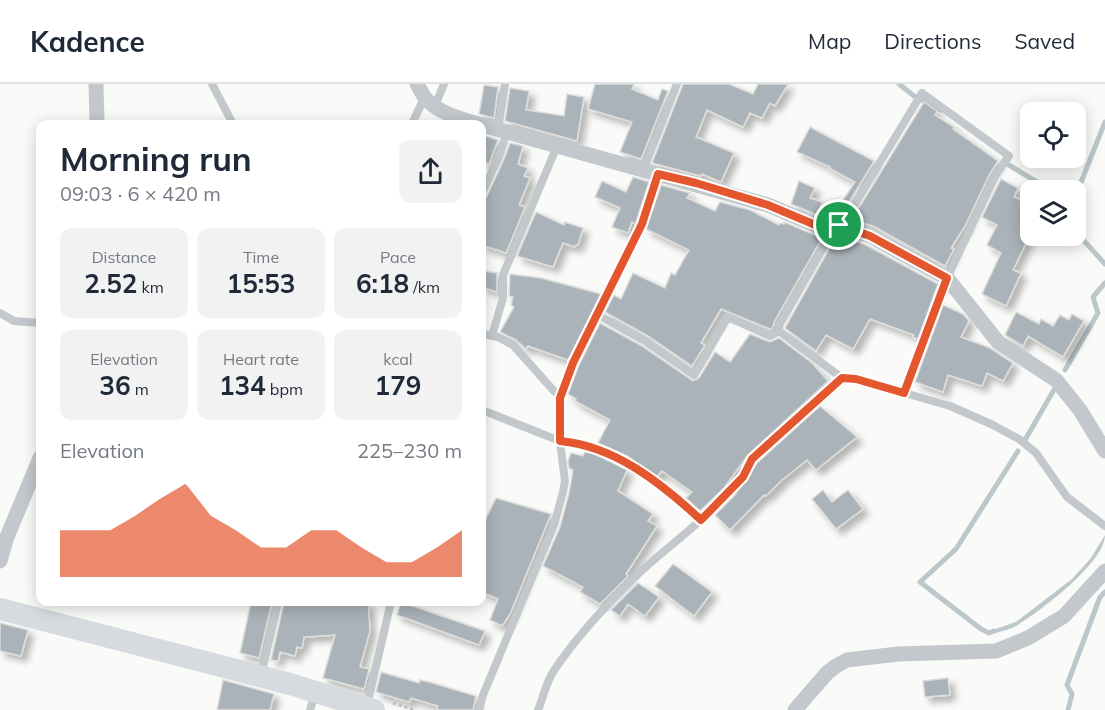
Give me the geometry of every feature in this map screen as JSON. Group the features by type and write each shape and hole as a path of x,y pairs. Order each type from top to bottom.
{"street":[{"path":"96,84 97,120"},
{"path":"426,95 449,114 466,120"},
{"path":"486,126 696,183 836,228 870,236 947,278 998,342 1056,380 1080,410 1105,450"},
{"path":"0,561 7,537 36,468"},
{"path":"795,710 827,673 847,660 898,654 996,651 1028,638 1064,616 1105,571"},
{"path":"0,609 260,676 313,701 370,709"}],"lane":[{"path":"212,84 231,120"},
{"path":"414,120 426,95 444,84"},
{"path":"486,184 498,157 505,84"},
{"path":"479,710 483,695 554,525 565,480 560,441 561,396 573,363 642,224 651,172 677,84"},
{"path":"779,332 779,325 836,228 850,212 922,93 1009,156 995,176 947,278 904,393"},
{"path":"492,336 502,298 503,275 558,145"},
{"path":"0,313 14,321 36,323"},
{"path":"598,315 645,341 694,375 728,317 770,336 779,332"},
{"path":"779,332 842,378 856,379 950,406 1019,439 1036,453 1067,497 1105,526"},
{"path":"486,335 498,337 513,345 554,392 561,396"},
{"path":"538,710 552,673 592,622 637,575 701,520 743,477 752,459 842,378"},
{"path":"486,412 560,441 591,446 624,461 676,497 701,520"},
{"path":"260,676 277,606"},
{"path":"370,709 390,606"}],"shaded area":[{"path":"1105,535 1095,558 1056,597 1016,626 988,635 987,632 1016,622 1072,579 1091,558"}],"building":[{"path":"595,84 634,84 632,89 658,100 662,89 668,91 641,159 620,152 632,122 588,109"},
{"path":"683,84 729,84 753,94 758,84 788,84 775,106 770,103 762,118 750,113 743,127 707,110 696,137 734,153 721,182 702,174 701,176 652,163"},
{"path":"484,85 498,87 494,118 479,114"},
{"path":"510,88 529,91 526,110 564,116 567,94 584,97 577,141 505,121"},
{"path":"924,102 937,111 935,115 998,161 965,226 951,248 954,249 945,266 875,227 852,219"},
{"path":"810,127 874,161 848,204 843,200 855,182 830,167 797,152"},
{"path":"486,136 498,140 489,164 486,163"},
{"path":"510,143 523,146 518,164 528,168 524,176 530,178 519,205 525,207 506,253 486,246 486,198"},
{"path":"633,177 649,182 636,222 635,224 632,222 628,233 612,227 620,208 595,197 602,181 626,192"},
{"path":"1001,179 1018,188 1014,197 1020,200 1020,246 1025,246 1013,270 1021,273 1006,306 982,294 1001,253 987,245 997,225 982,217"},
{"path":"799,181 815,188 810,198 822,202 817,215 791,204"},
{"path":"661,185 690,193 687,198 715,211 720,202 750,210 779,225 784,222 822,238 773,327 770,329 721,309 701,343 705,345 692,366 648,336 605,312 614,295 621,299 633,273 665,288 671,273 675,275 689,250 646,229"},
{"path":"536,212 564,225 565,222 583,228 578,245 575,247 563,243 553,267 517,256"},
{"path":"842,236 866,245 938,284 918,339 913,337 914,335 870,319 853,349 826,335 816,351 785,328 833,242"},
{"path":"486,272 497,273 497,292 486,288"},
{"path":"510,274 541,278 601,294 568,360 528,346 526,349 516,340 500,332 514,307 511,305 513,297 509,296"},
{"path":"943,305 963,314 969,321 961,337 990,348 1013,363 1003,381 987,373 982,386 948,375 943,392 915,382"},
{"path":"1016,312 1039,324 1041,319 1053,326 1060,315 1069,320 1072,314 1084,321 1063,357 1028,336 1023,346 1005,335"},
{"path":"600,323 642,346 693,381 699,378 715,352 730,362 750,334 770,342 779,338 812,363 828,381 748,455 724,488 700,511 686,498 692,492 662,471 657,477 627,456 598,443 610,420 575,401 576,399 568,394 579,365"},
{"path":"820,406 857,437 816,470 807,460 766,496 764,495 730,530 715,515 734,496 757,463"},
{"path":"585,452 593,453 627,470 618,491 653,514 648,521 657,526 626,574 628,576 600,604 580,592 583,587 543,566 560,527 569,493 573,470 569,468 568,461 571,453 583,456"},
{"path":"823,490 832,502 848,490 863,509 836,529 812,499"},
{"path":"496,498 551,514 510,614 502,626 490,620 498,599 486,594 486,519"},
{"path":"673,564 712,592 694,616 655,586"},
{"path":"638,583 659,597 645,616 628,604 620,616 611,610"},
{"path":"250,606 271,606 259,658 240,653"},
{"path":"283,606 368,606 370,631 360,667 369,669 364,689 323,678 335,635 304,637 302,648 297,647 295,656 280,652 278,661 271,660"},
{"path":"400,606 413,606 485,631 479,645 397,615"},
{"path":"0,623 28,630 21,656 0,651"},
{"path":"381,672 419,683 420,680 429,682 476,696 473,710 437,710 438,706 411,698 409,702 376,692"},
{"path":"948,678 950,695 925,697 923,681"},
{"path":"223,680 274,694 270,710 217,710"}],"waterway":[{"path":"899,84 914,96 941,110"},
{"path":"1082,180 1105,122"},
{"path":"1009,165 1034,180"},
{"path":"1086,243 1105,264"},
{"path":"1065,370 1098,313 1093,297 1105,283"},
{"path":"1025,440 1055,388"},
{"path":"994,631 989,633 981,629 920,582 956,549 1018,451"},
{"path":"1068,710 1072,694 1067,685 1100,597 1105,592"}],"route":[{"path":"658,174 768,205 832,232 839,225 870,236 947,278 904,393 856,379 842,378 752,459 743,477 701,520 676,497 624,461 591,446 560,441 560,398 573,363 642,224 658,174"}]}
